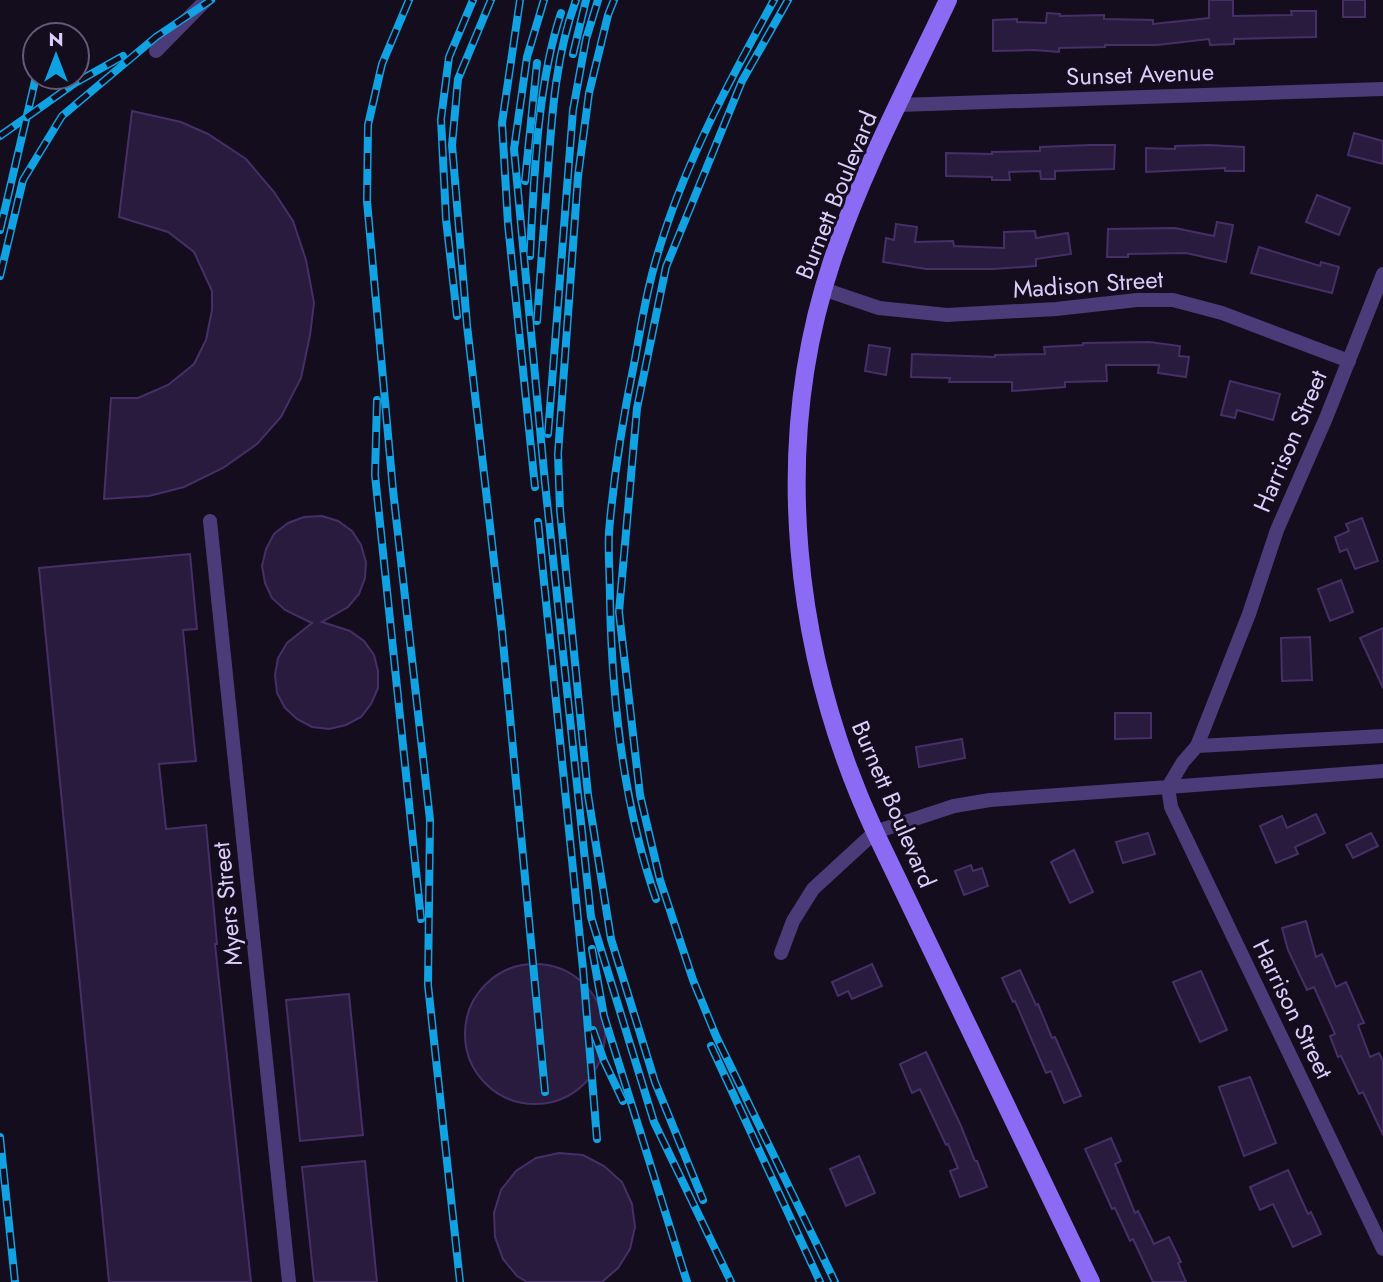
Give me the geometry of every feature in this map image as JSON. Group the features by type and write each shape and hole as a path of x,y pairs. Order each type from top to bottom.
{"main road":[{"name":"Burnett Boulevard","path":"948,0 853,203 823,289 807,355 800,414 797,463 799,544 810,625 825,694 846,763 875,832 1091,1282"}],"street":[{"path":"156,51 206,0"},
{"name":"Sunset Avenue","path":"899,104 1383,89"},
{"name":"Harrison Street","path":"1383,274 1277,530 1249,614 1197,746 1183,762 1168,787 1171,807 1383,1250"},
{"name":"Madison Street","path":"823,289 879,308 947,315 1056,309 1137,300 1173,300 1222,313 1349,361"},
{"name":"Myers Street","path":"210,521 289,1282"},
{"path":"1197,746 1383,736"},
{"path":"782,953 793,921 813,889 875,832 954,806 990,800 1383,771"}],"building":[{"path":"1209,0 1233,0 1233,16 1292,15 1291,11 1316,11 1316,37 1234,39 1234,44 1210,45 1209,39 1157,45 1105,45 1059,48 1059,52 993,51 993,20 1017,19 1017,22 1046,23 1047,13 1060,16 1104,15 1104,19 1153,20 1153,24 1209,18"},
{"path":"1343,0 1365,0 1365,17 1343,17"},
{"path":"132,111 181,122 208,134 246,159 274,192 293,221 306,260 314,303 301,378 281,417 257,444 223,468 184,487 149,496 104,499 111,398 138,398 168,385 194,364 206,340 212,310 212,291 194,252 168,232 119,217"},
{"path":"1354,133 1383,141 1383,164 1348,155"},
{"path":"1115,145 1114,169 1055,171 1055,179 1041,179 1040,171 1009,172 1010,180 946,176 946,153 992,154 1040,151 1040,147"},
{"path":"1175,146 1244,147 1244,171 1225,171 1225,168 1146,172 1146,148 1175,149"},
{"path":"1317,195 1350,208 1339,235 1306,222"},
{"path":"1217,222 1233,225 1226,262 1186,253 1107,257 1108,229 1175,228 1214,236"},
{"path":"896,224 917,227 915,242 953,241 954,246 1004,248 1004,232 1035,231 1036,238 1068,233 1071,254 1036,259 1036,266 993,269 926,269 883,262 886,238 894,240"},
{"path":"1259,247 1320,266 1321,262 1339,267 1332,293 1251,273"},
{"path":"1149,342 1180,346 1179,356 1189,357 1186,377 1158,373 1159,365 1106,365 1107,381 1065,382 1065,387 1012,391 1012,382 949,382 950,378 911,377 912,354 995,357 1045,354 1044,347 1083,343"},
{"path":"869,345 890,348 886,375 865,371"},
{"path":"1230,381 1280,394 1273,420 1237,410 1235,418 1221,415"},
{"path":"322,516 338,521 352,531 361,545 366,562 365,578 359,594 348,607 322,622 350,631 364,641 374,655 378,671 378,688 361,717 346,725 329,729 312,727 297,719 285,708 277,693 275,675 278,658 287,643 312,623 285,610 272,598 265,583 262,566 266,549 274,534 288,523 304,517"},
{"path":"1362,518 1378,561 1355,569 1347,549 1340,552 1335,537 1349,531 1346,524"},
{"path":"190,554 197,629 183,630 196,761 159,764 166,829 206,825 215,944 251,1282 109,1282 39,568"},
{"path":"1341,580 1353,612 1330,621 1318,589"},
{"path":"1383,628 1383,688 1360,638"},
{"path":"1310,637 1312,680 1282,681 1281,638"},
{"path":"1115,713 1151,713 1151,738 1115,739"},
{"path":"962,739 965,758 919,767 916,747"},
{"path":"1316,814 1325,833 1295,847 1298,854 1276,863 1260,826 1282,816 1287,828"},
{"path":"1148,833 1155,854 1123,863 1116,842"},
{"path":"1371,833 1378,846 1353,858 1346,845"},
{"path":"1074,850 1093,892 1070,903 1051,862"},
{"path":"971,865 973,871 982,868 988,886 964,895 955,871"},
{"path":"1306,921 1316,957 1322,954 1336,987 1346,982 1364,1023 1358,1025 1370,1057 1379,1053 1383,1061 1383,1135 1363,1092 1359,1094 1341,1056 1338,1057 1330,1036 1335,1034 1314,987 1307,990 1288,950 1282,928"},
{"path":"535,964 562,969 584,985 600,1007 605,1034 600,1061 584,1083 562,1099 535,1104 508,1099 486,1083 470,1061 465,1034 470,1007 486,985 508,969"},
{"path":"872,964 882,986 852,999 848,991 838,996 832,982"},
{"path":"1020,970 1052,1038 1055,1037 1081,1096 1064,1103 1051,1071 1046,1073 1015,1001 1013,1002 1002,978"},
{"path":"1201,971 1227,1030 1200,1042 1173,982"},
{"path":"349,994 363,1135 300,1141 286,1000"},
{"path":"926,1052 987,1187 960,1197 950,1171 958,1168 948,1144 946,1145 920,1089 912,1093 900,1064"},
{"path":"1250,1077 1276,1143 1244,1156 1219,1087"},
{"path":"1111,1138 1121,1161 1115,1164 1135,1213 1138,1211 1154,1244 1169,1237 1181,1262 1178,1263 1186,1282 1153,1282 1133,1239 1130,1241 1115,1208 1112,1209 1085,1149"},
{"path":"559,1153 583,1155 604,1166 622,1182 632,1204 635,1227 630,1249 618,1268 602,1282 527,1282 517,1276 503,1259 495,1237 494,1213 501,1190 516,1171 536,1158"},
{"path":"859,1156 875,1193 846,1206 830,1169"},
{"path":"365,1161 377,1282 314,1282 302,1167"},
{"path":"1288,1170 1308,1214 1311,1212 1321,1234 1293,1247 1273,1204 1260,1210 1250,1187"}],"railway":[{"path":"0,276 23,180 62,116 156,37 211,0"},
{"path":"409,0 382,64 368,125 367,201 393,490 430,820 428,985 460,1282"},
{"path":"457,316 446,219 441,119 449,57 473,0"},
{"path":"491,0 458,79 452,145 467,325 502,631 545,1092"},
{"path":"520,0 502,123 508,224 535,487"},
{"path":"544,0 527,57 514,149 545,483 591,917 654,1122 731,1282"},
{"path":"537,321 553,105 559,62 576,0"},
{"path":"573,54 586,0"},
{"path":"548,434 573,110 586,39 598,0"},
{"path":"614,0 589,93 578,176 558,454 560,510 588,795 611,939 655,1082 703,1200"},
{"path":"656,899 627,789 613,676 609,532 616,467 643,314 662,240 698,147 774,0"},
{"path":"788,0 742,81 666,267 637,408 619,612 640,795 660,880 693,980 716,1036 835,1282"},
{"path":"530,256 535,164 542,101 561,13"},
{"path":"0,136 75,83 123,56"},
{"path":"525,181 537,63"},
{"path":"0,230 33,91"},
{"path":"377,400 375,475 421,919"},
{"path":"538,522 583,969 597,1139"},
{"path":"592,949 604,1016 687,1282"},
{"path":"593,1030 623,1101"},
{"path":"711,1046 820,1282"},
{"path":"0,1137 15,1282"}]}
